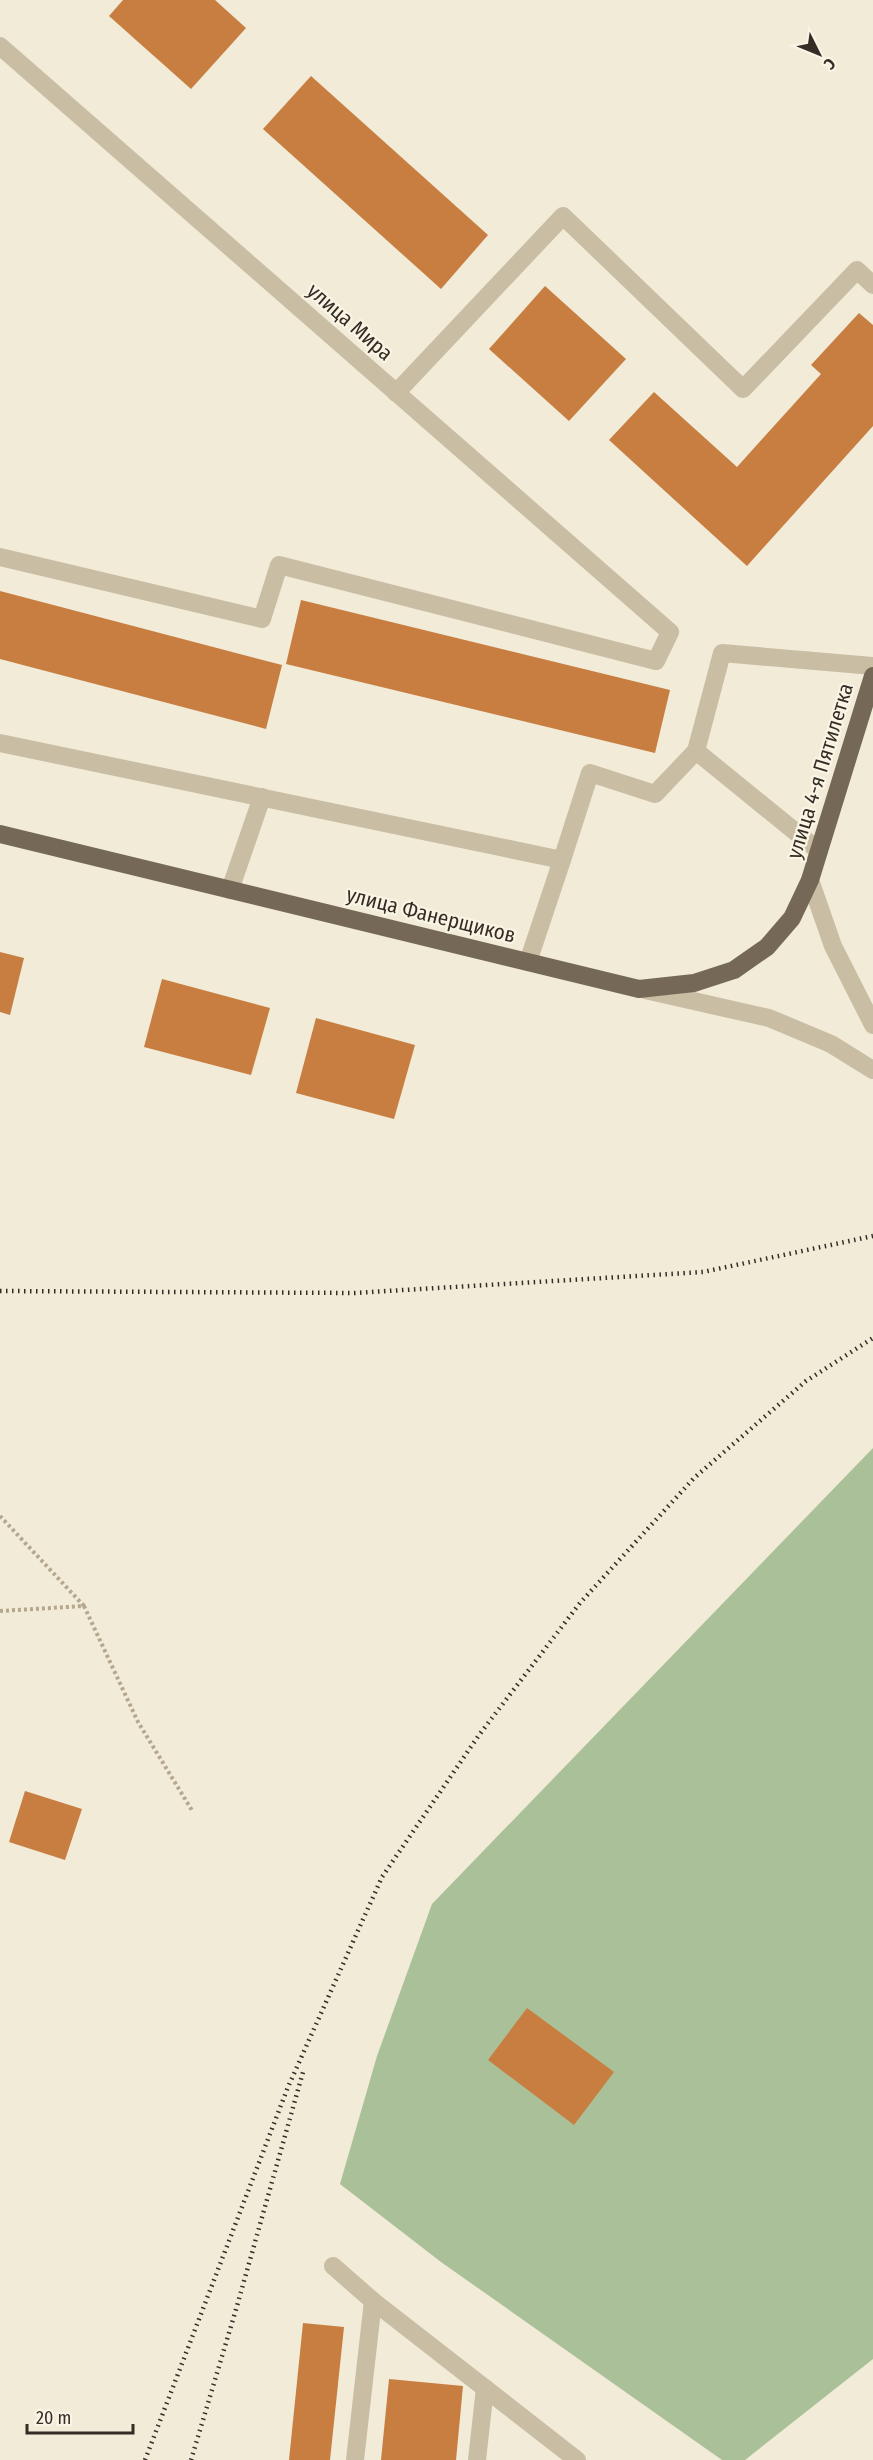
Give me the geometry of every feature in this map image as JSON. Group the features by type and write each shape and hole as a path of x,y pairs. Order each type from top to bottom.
{"main road":[{"name":"улица 4-я Пятилетка","path":"810,880 873,676"},
{"name":"улица Фанерщиков","path":"0,834 639,988 694,983 734,970 767,947 792,918 810,880"}],"street":[{"name":"улица Мира","path":"0,557 262,619 279,565 657,661 670,632 1,50"},
{"path":"396,393 563,216 743,389 857,270 873,285"},
{"path":"528,962 590,773 656,794 696,751 722,653 873,666"},
{"path":"0,743 562,860"},
{"path":"696,751 819,851"},
{"path":"230,890 262,797"},
{"path":"810,880 833,946 873,1025"},
{"path":"639,988 769,1018 831,1044 873,1070"},
{"path":"333,2266 373,2301 577,2460"},
{"path":"355,2460 373,2301"},
{"path":"477,2460 485,2388"}],"path":[{"path":"0,1515 84,1606 138,1722 193,1812"},
{"path":"0,1611 84,1606"}],"green space":[{"path":"873,1448 873,2359 745,2460 722,2460 441,2262 340,2184 377,2056 432,1904"}],"building":[{"path":"123,0 215,0 246,28 191,89 109,16"},
{"path":"311,76 488,235 441,289 263,129"},
{"path":"545,286 626,359 569,421 489,349"},
{"path":"859,313 873,325 873,426 747,566 609,440 654,392 737,467 821,374 811,365"},
{"path":"0,591 282,665 266,729 0,659"},
{"path":"301,600 670,690 655,753 286,664"},
{"path":"0,952 24,958 10,1015 0,1012"},
{"path":"162,979 270,1008 251,1075 144,1047"},
{"path":"316,1018 415,1045 394,1119 296,1093"},
{"path":"25,1791 82,1809 65,1860 9,1842"},
{"path":"527,2008 614,2072 574,2125 488,2060"},
{"path":"303,2323 344,2327 330,2460 289,2460"},
{"path":"389,2379 463,2386 456,2460 381,2460"}],"railway":[{"path":"0,1291 354,1293 703,1272 873,1236"},
{"path":"145,2460 288,2087 382,1877 479,1735 580,1603 694,1478 806,1381 873,1338"},
{"path":"191,2460 303,2072"}]}
